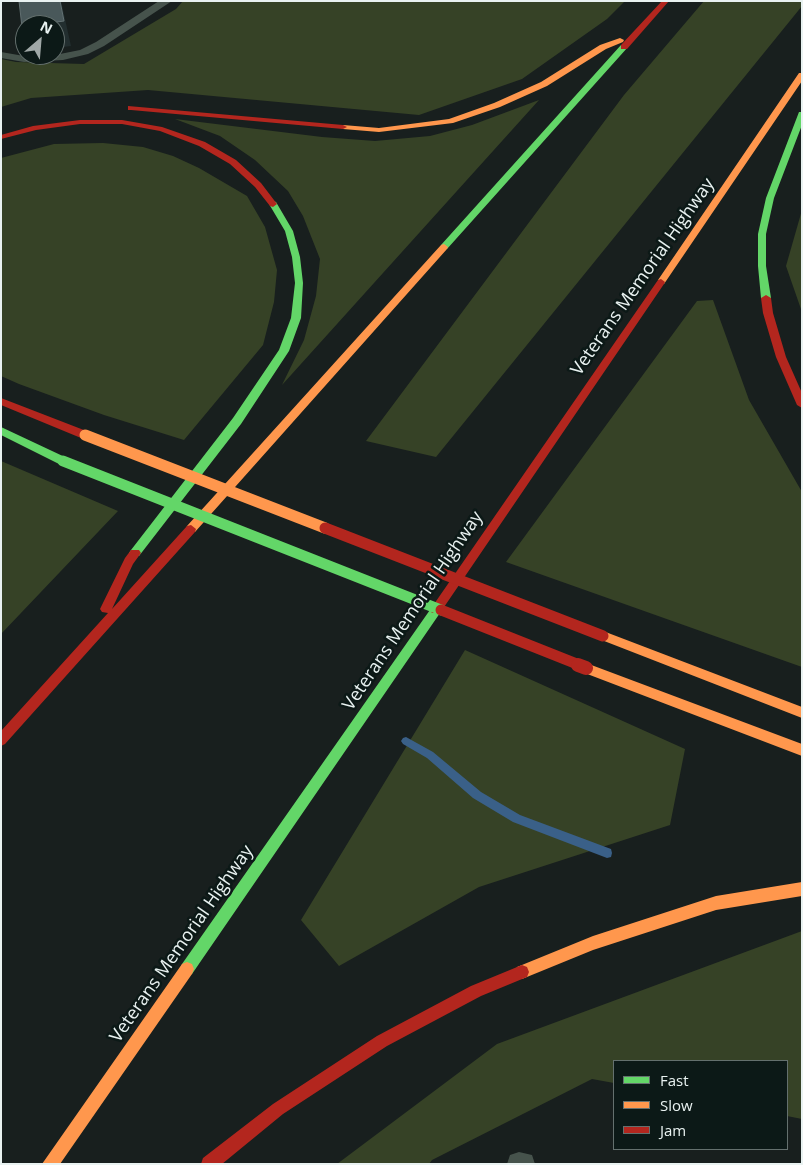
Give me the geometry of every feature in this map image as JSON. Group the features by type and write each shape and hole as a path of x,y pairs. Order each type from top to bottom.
{"highway":[{"path":"1,740 666,1"},
{"path":"118,107 378,130 442,122 497,105 536,88 580,63 603,47 638,32"},
{"name":"Veterans Memorial Highway","path":"50,1164 370,706 802,76"},
{"path":"802,114 770,198 762,234 762,266 768,312 781,357 802,405"},
{"path":"1,137 36,128 80,122 122,122 162,129 202,144 233,162 258,185 276,208 289,231 296,257 299,283 296,318 284,352 237,422 129,560 93,637"},
{"path":"1,401 802,712"},
{"path":"1,431 63,461 586,668 802,750"},
{"path":"209,1164 278,1109 382,1041 476,991 593,943 716,903 802,889"}],"lane":[{"path":"1,55 24,59 63,58 84,52 100,44 167,1"}],"green space":[{"path":"183,1 625,1 607,19 522,79 419,115 148,90 31,98 1,107 1,59 15,62 15,65 84,64 176,9"},
{"path":"704,1 802,1 802,6 436,457 366,441 624,95"},
{"path":"539,100 282,385 304,340 316,296 320,259 303,216 288,191 255,160 220,136 175,119 322,137 375,141 430,136 472,125"},
{"path":"103,143 143,147 173,156 199,168 247,196 265,227 277,270 274,302 263,345 184,440 104,415 1,376 1,158 54,144"},
{"path":"802,210 802,312 786,266"},
{"path":"713,300 749,400 802,492 802,667 506,562 697,301"},
{"path":"1,461 118,511 1,634"},
{"path":"465,650 685,749 670,825 479,887 339,966 301,920"},
{"path":"802,931 802,1119 788,1116 788,1060 613,1060 613,1083 592,1079 432,1160 429,1164 337,1164 497,1044"}],"building":[{"path":"19,1 60,1 63,15 21,15"}],"waterway":[{"path":"406,741 430,755 477,795 517,819 607,853"}],"traffic: fast":[{"path":"444,247 624,47"},
{"path":"766,298 762,266 762,234 770,198 802,114"},
{"path":"135,553 237,421 284,351 296,318 299,283 296,257 289,231 273,204"},
{"path":"1,431 63,461"},
{"path":"63,461 441,610"},
{"path":"187,969 436,610"}],"traffic: slow":[{"path":"343,127 379,130 450,121 497,105 544,84 603,47 620,40"},
{"path":"661,282 802,75"},
{"path":"191,529 444,247"},
{"path":"85,435 325,528"},
{"path":"603,636 802,713"},
{"path":"586,668 802,750"},
{"path":"522,972 593,943 716,903 802,889"},
{"path":"50,1164 187,969"}],"traffic: jam":[{"path":"624,47 666,1"},
{"path":"131,108 343,127"},
{"path":"1,137 36,128 80,122 122,122 162,129 202,144 233,162 258,185 273,204"},
{"path":"436,610 661,282"},
{"path":"766,298 768,313 781,357 802,405"},
{"path":"1,401 85,435"},
{"path":"325,528 603,636"},
{"path":"1,740 191,529"},
{"path":"106,609 129,561 135,553"},
{"path":"441,610 586,668"},
{"path":"209,1164 278,1109 382,1041 476,991 522,972"}]}
